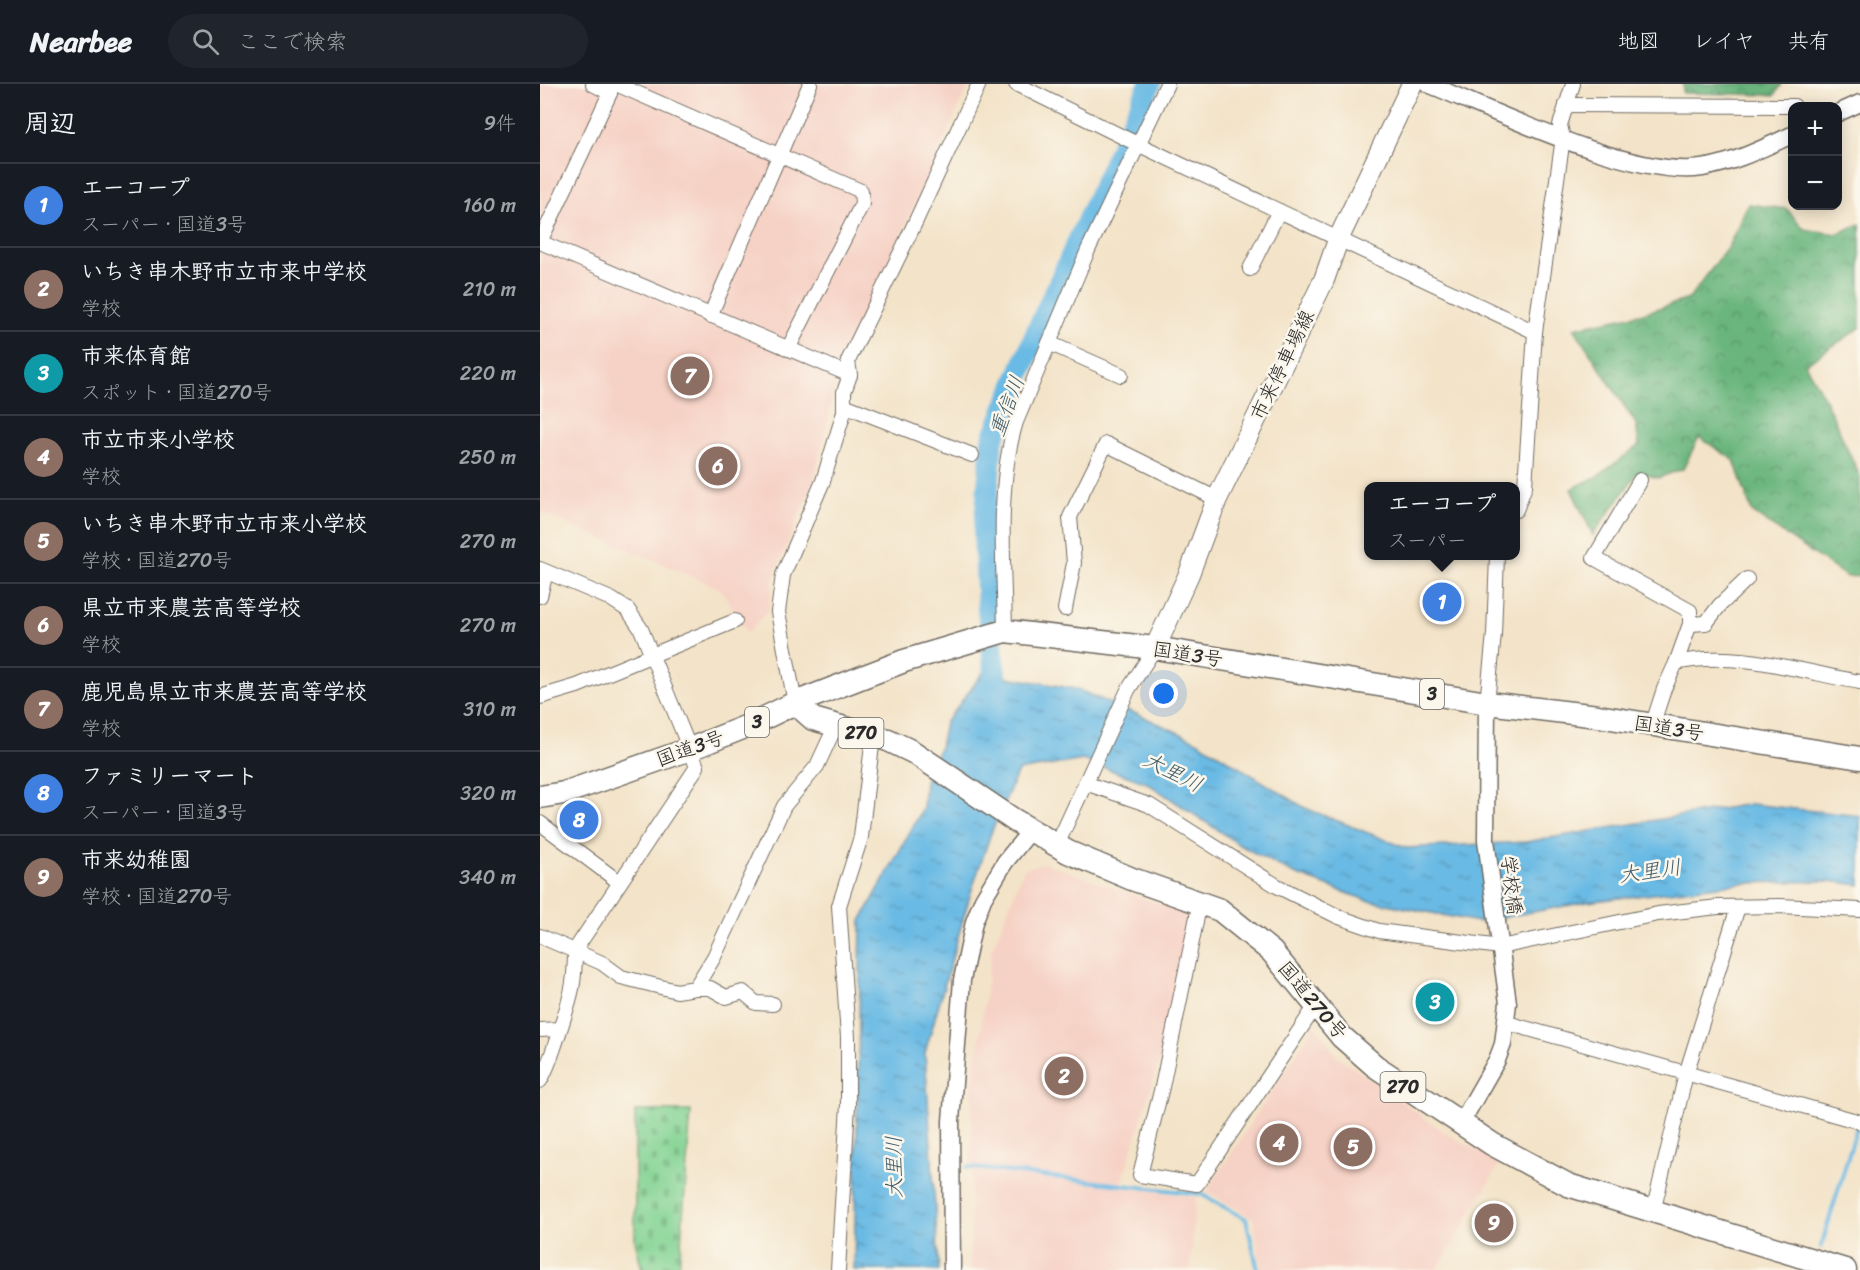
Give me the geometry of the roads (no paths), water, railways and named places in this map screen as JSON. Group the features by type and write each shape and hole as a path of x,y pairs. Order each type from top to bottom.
{"highway":[{"name":"国道3号","path":"540,797 564,793 690,749 795,703 904,661 1005,631 1155,648 1486,703 1598,716 1860,758"},
{"name":"国道270号","path":"795,703 808,717 901,746 929,762 1022,825 1101,867 1200,902 1233,919 1272,952 1342,1037 1361,1056 1397,1083 1513,1157 1568,1185 1845,1270"}],"main road":[{"name":"市来停車場線","path":"1155,648 1189,573 1217,499 1323,280 1338,240 1412,84"}],"street":[{"path":"593,84 612,87 861,191 862,204 788,349"},
{"path":"710,316 810,84"},
{"path":"795,703 778,612 783,575 823,481 844,405 844,392 850,375 848,361 915,225 978,84"},
{"path":"1016,84 1103,128 1535,332"},
{"path":"1005,631 1004,510 1008,448 1088,250 1167,84"},
{"path":"1428,84 1629,162 1676,169 1702,168 1740,158 1788,137"},
{"path":"1520,498 1525,486 1535,332 1563,138 1560,125 1573,84"},
{"path":"612,87 540,242 850,375"},
{"path":"1566,105 1788,106"},
{"path":"1250,269 1279,211"},
{"path":"1049,343 1121,375"},
{"path":"844,405 972,455"},
{"path":"1065,609 1074,563 1070,517 1106,444 1217,499"},
{"path":"1640,480 1594,558 1690,611 1690,624 1652,726"},
{"path":"1486,703 1494,634 1497,560"},
{"path":"540,596 543,571 611,599 628,610 642,629 697,767 694,776 619,882 575,950 575,981 569,1009 548,1067 540,1081"},
{"path":"1690,624 1706,623 1720,604 1747,579"},
{"path":"540,697 577,686 652,657 735,621"},
{"path":"1057,845 1125,697 1155,648"},
{"path":"1676,663 1691,659 1740,661 1860,682"},
{"name":"学校橋","path":"1461,1123 1497,1060 1507,1023 1508,1004 1486,840 1486,703"},
{"path":"696,988 714,957 784,806 817,766 835,727"},
{"path":"838,1270 848,1105 848,1037 838,906 861,837 873,737"},
{"path":"1086,781 1149,805 1277,886 1339,917 1379,931 1499,940 1659,914 1738,907 1780,906 1860,910"},
{"path":"540,823 619,882"},
{"path":"952,1270 951,1121 962,980 974,922 983,899 1005,862 1022,825"},
{"path":"1200,902 1162,1087 1140,1175 1197,1184 1317,1004"},
{"path":"1653,1212 1686,1074 1738,907"},
{"path":"540,936 602,963 621,977 677,991 710,988 726,997 743,992 756,1003 772,1004"},
{"path":"1507,1023 1860,1122"},
{"path":"540,1030 560,1029"}],"water":[{"name":"大里川","path":"983,673 1076,689 1139,715 1197,741 1305,808 1406,848 1526,842 1750,804 1860,816 1860,885 1829,881 1742,883 1587,902 1478,922 1366,900 1292,873 1240,845 1147,783 1083,760 1018,771 991,833 970,895 925,1053 939,1270 854,1270 861,921 923,808 925,781 940,747 945,723"}],"waterway":[{"name":"重信川","path":"998,705 988,608 984,533 992,441 1038,329 1150,84"},
{"path":"1821,1247 1857,1127 1859,1128"},
{"path":"967,1167 1201,1194 1246,1219 1258,1270"}],"place":[{"name":"鹿児島県立市来農芸高等学校","path":"690,376"},
{"name":"県立市来農芸高等学校","path":"718,466"},
{"name":"エーコープ","path":"1442,602"},
{"name":"ファミリーマート","path":"579,820"},
{"name":"市来体育館","path":"1435,1002"},
{"name":"いちき串木野市立市来中学校","path":"1064,1076"},
{"name":"市立市来小学校","path":"1279,1143"},
{"name":"いちき串木野市立市来小学校","path":"1353,1147"},
{"name":"市来幼稚園","path":"1494,1223"}]}
